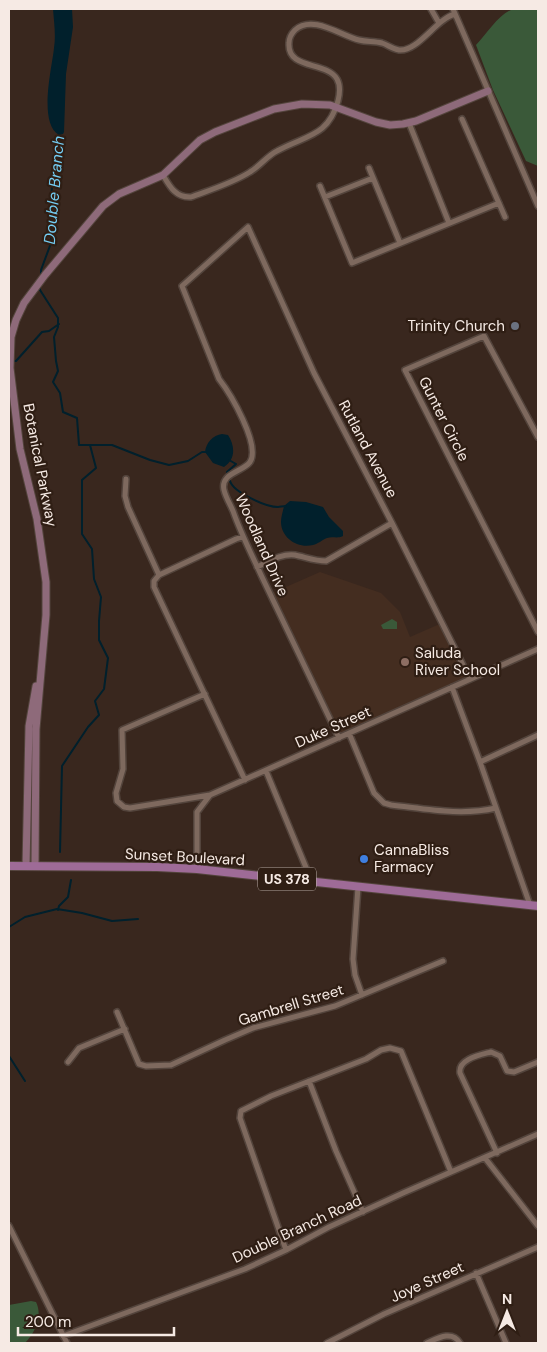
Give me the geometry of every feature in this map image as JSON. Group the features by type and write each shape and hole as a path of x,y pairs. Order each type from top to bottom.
{"main road":[{"name":"Sunset Boulevard","path":"9,866 197,869 534,906"}],"street":[{"path":"431,9 440,23"},
{"path":"163,175 178,195 185,197 193,196 246,174 277,151 320,131 331,120 336,107 340,86 334,75 324,68 302,63 295,58 290,51 290,38 297,28 309,25 328,28 356,40 383,43 395,49 403,50 412,46 454,11 538,206"},
{"name":"Botanical Parkway","path":"31,866 36,729 46,615 46,582 37,520 20,449 9,358 13,328 24,303 97,212 108,202 125,191 163,175 200,140 238,122 290,105 317,104 336,107 376,122 390,125 408,123 488,91"},
{"path":"462,119 505,216"},
{"path":"408,123 449,223"},
{"path":"369,168 400,244"},
{"path":"325,197 374,178"},
{"path":"320,186 352,263 499,203"},
{"name":"Woodland Drive","path":"248,227 182,286 219,379 229,392 252,444 250,462 230,475 224,486 242,537 339,738"},
{"name":"Rutland Avenue","path":"248,227 314,373 470,679"},
{"name":"Gunter Circle","path":"538,436 484,336 405,370 538,632"},
{"path":"126,479 128,507 159,575"},
{"path":"257,567 274,559 293,555 316,561 326,561 392,523"},
{"path":"242,537 159,575 154,581 154,587 245,780"},
{"name":"Duke Street","path":"205,694 122,730 123,769 116,793 117,801 124,807 130,808 210,795 538,649"},
{"path":"452,688 534,906"},
{"path":"349,733 374,793 384,803 467,813 483,812 496,808"},
{"path":"480,762 538,735"},
{"path":"266,771 312,882"},
{"path":"197,869 197,812 210,795"},
{"path":"358,887 353,959 355,975 362,996"},
{"name":"Gambrell Street","path":"125,1029 140,1064 146,1066 172,1065 253,1028 318,1011 362,996 443,961"},
{"path":"68,1062 79,1048 125,1029 117,1012"},
{"path":"286,1250 240,1118 241,1111 271,1096 366,1059 381,1050 390,1048 401,1051 451,1172"},
{"path":"497,1153 459,1068 466,1060 491,1052 500,1056 507,1071 514,1072 538,1064"},
{"path":"309,1081 336,1151 363,1212"},
{"name":"Double Branch Road","path":"63,1336 245,1269 286,1250 328,1227 538,1134"},
{"path":"485,1158 538,1226"},
{"path":"9,1226 67,1343"},
{"name":"Joye Street","path":"327,1343 338,1341 384,1314 538,1247"},
{"path":"476,1273 506,1343"},
{"path":"427,1343 444,1336 450,1336 456,1338 460,1343"}],"shaded area":[{"path":"320,572 381,593 400,612 410,637 442,623 470,679 339,738 270,594"}],"green space":[{"path":"514,9 538,9 538,166 526,161 493,90 476,45 504,14"},
{"path":"392,619 397,622 397,629 383,629 381,625"},
{"path":"31,1301 36,1302 39,1313 35,1329 25,1343 9,1343 9,1305"}],"water":[{"path":"53,9 72,9 73,27 66,74 64,132 59,135 53,129 49,119 48,107 49,81 55,43"},
{"path":"222,434 228,435 233,448 231,460 224,467 213,463 205,452 210,440"},
{"path":"290,501 306,502 323,507 329,517 343,531 343,536 327,538 307,546 291,541 284,533 281,522 284,506"}],"waterway":[{"name":"Double Branch","path":"41,277 41,270 51,243 53,168 59,134"},
{"name":"Double Branch","path":"40,286 40,290 58,318 58,327 54,337 58,371 53,382 60,393 63,412 77,418 79,445"},
{"path":"14,361 42,332 49,331 59,324"},
{"name":"Double Branch","path":"60,852 62,766 88,727 99,715 95,701 104,689 108,658 99,640 101,597 94,579 92,549 82,534 82,480 96,468 90,445 79,445"},
{"path":"89,445 112,445 150,460 169,465 188,461 202,452 206,452"},
{"path":"227,472 236,464 229,460"},
{"path":"230,481 237,490 258,502 278,507 286,506"},
{"name":"Double Branch","path":"58,910 59,906 68,897 71,880"},
{"path":"9,927 25,917 57,909 112,921 138,919"},
{"path":"9,1056 25,1081"}],"place":[{"name":"Trinity Church","path":"515,326"},
{"name":"Saluda River School","path":"405,662"},
{"name":"CannaBliss Farmacy","path":"364,859"}]}
